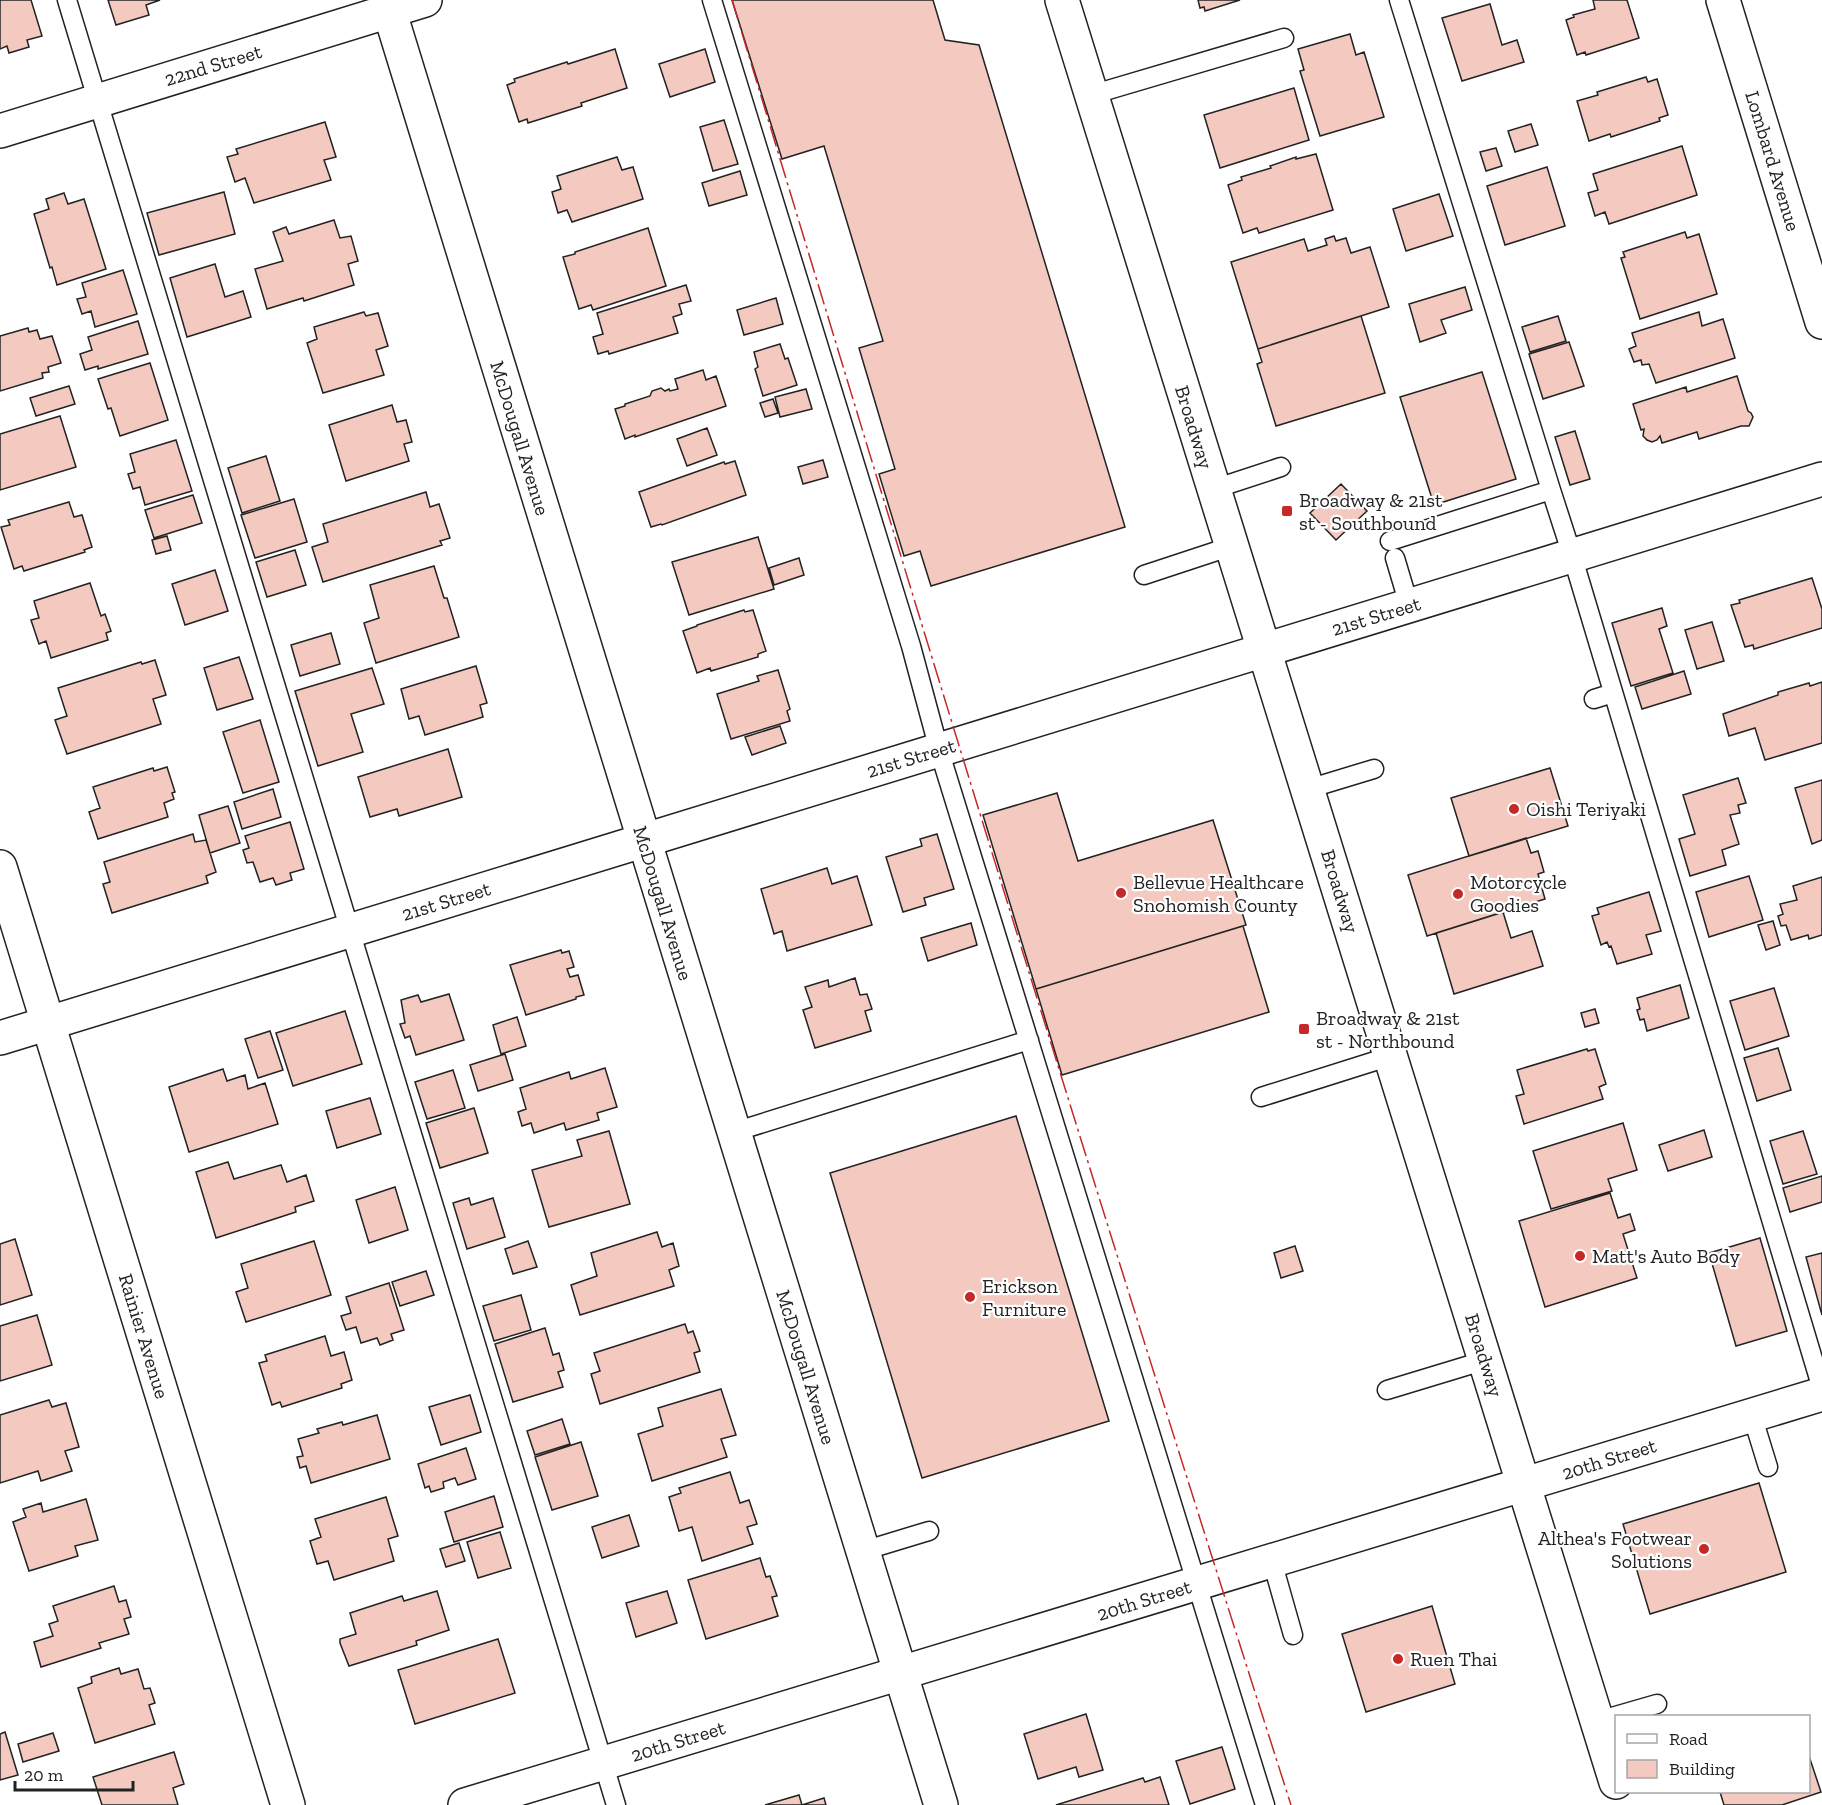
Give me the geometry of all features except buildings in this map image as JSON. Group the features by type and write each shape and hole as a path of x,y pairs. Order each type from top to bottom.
{"street":[{"name":"22nd Street","path":"0,131 98,101 387,5 425,0"},
{"name":"Broadway","path":"1062,0 1615,1776"},
{"name":"Lombard Avenue","path":"1723,0 1822,322"},
{"name":"McDougall Avenue","path":"387,5 941,1805"},
{"name":"21st Street","path":"0,1038 1822,479"},
{"name":"Rainier Avenue","path":"0,867 288,1805"},
{"name":"20th Street","path":"465,1805 1525,1485 1822,1391"}],"lane":[{"path":"67,0 616,1805"},
{"path":"712,0 919,644 939,750 1265,1805"},
{"path":"1400,0 1572,555 1822,1391"},
{"path":"1091,96 1284,38"},
{"path":"1214,489 1281,467"},
{"path":"1409,605 1392,549 1551,490"},
{"path":"1144,575 1232,546"},
{"path":"1594,699 1613,693"},
{"path":"1308,789 1374,769"},
{"path":"734,1132 1029,1040"},
{"path":"1261,1097 1391,1056"},
{"path":"1387,1390 1486,1360"},
{"path":"1752,1415 1768,1467"},
{"path":"863,1551 929,1531"},
{"path":"1272,1561 1293,1635"},
{"path":"1619,1715 1657,1704"},
{"path":"1598,1721 1615,1716"}],"power":[{"path":"732,0 1008,904 1291,1805"}],"place":[{"name":"Broadway & 21st st - Southbound","path":"1287,511"},
{"name":"Oishi Teriyaki","path":"1514,809"},
{"name":"Bellevue Healthcare Snohomish County","path":"1121,893"},
{"name":"Motorcycle Goodies","path":"1458,894"},
{"name":"Broadway & 21st st - Northbound","path":"1304,1029"},
{"name":"Matt's Auto Body","path":"1580,1256"},
{"name":"Erickson Furniture","path":"970,1297"},
{"name":"Althea's Footwear Solutions","path":"1704,1549"},
{"name":"Ruen Thai","path":"1398,1659"}]}
